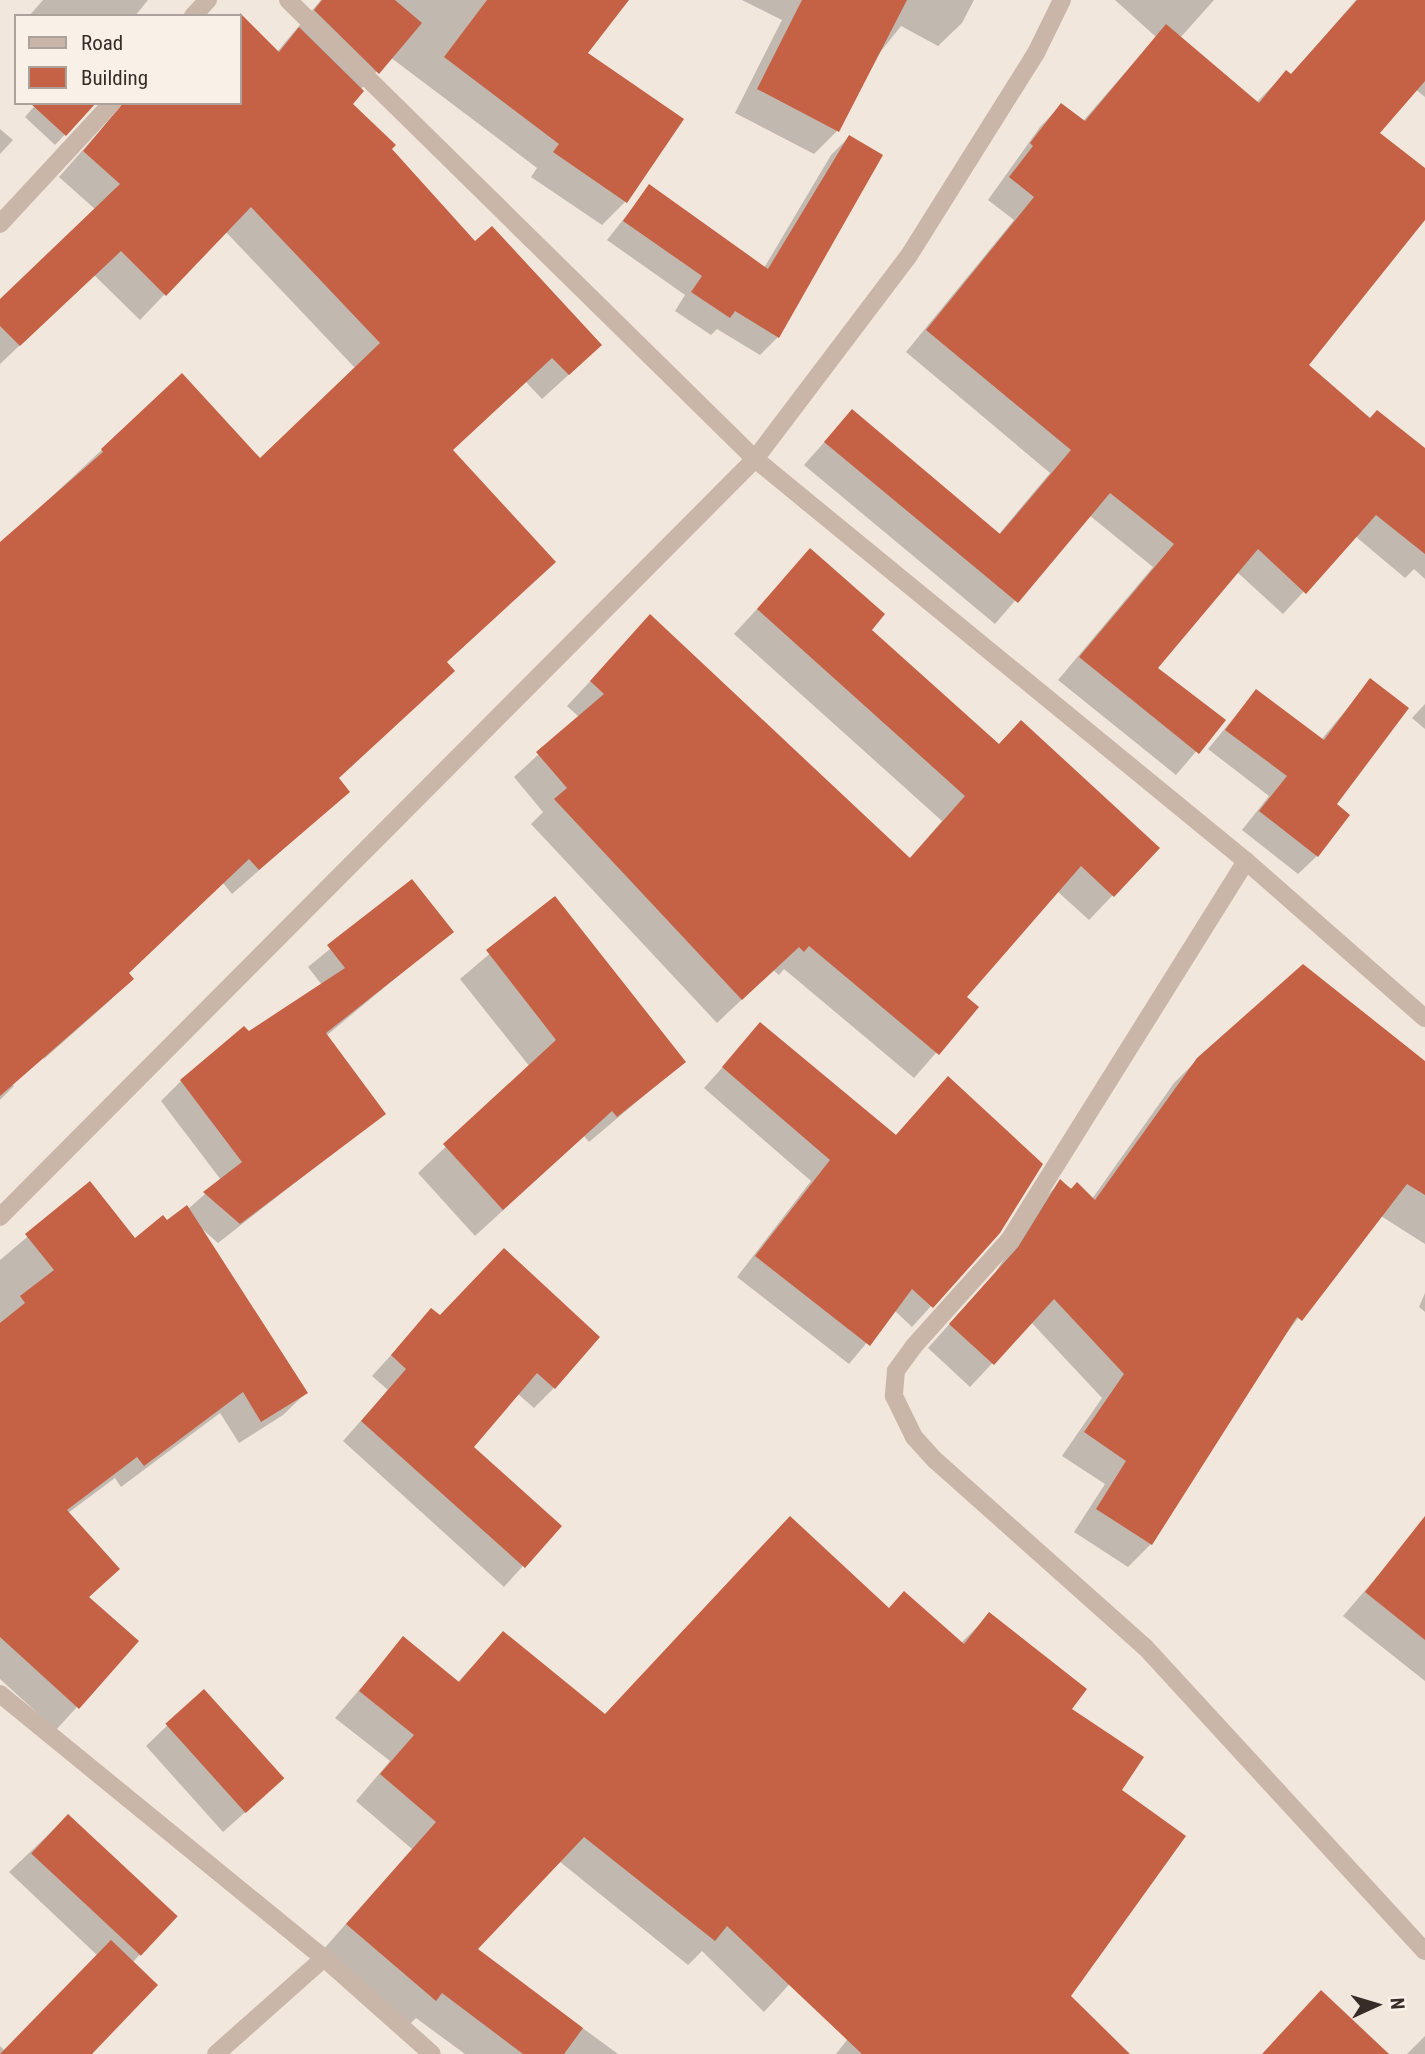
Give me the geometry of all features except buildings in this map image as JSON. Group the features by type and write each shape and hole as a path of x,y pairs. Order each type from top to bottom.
{"street":[{"path":"196,14 208,0"},
{"path":"288,0 755,459 1246,861 1425,1018"},
{"path":"0,1217 755,459 908,257 1036,53 1062,0"},
{"path":"0,224 110,105"},
{"path":"1246,861 1009,1240 914,1346 896,1371 894,1396 914,1437 935,1460 1145,1647 1425,1951"},
{"path":"0,1694 324,1958 432,2054"},
{"path":"216,2054 324,1958"}]}
